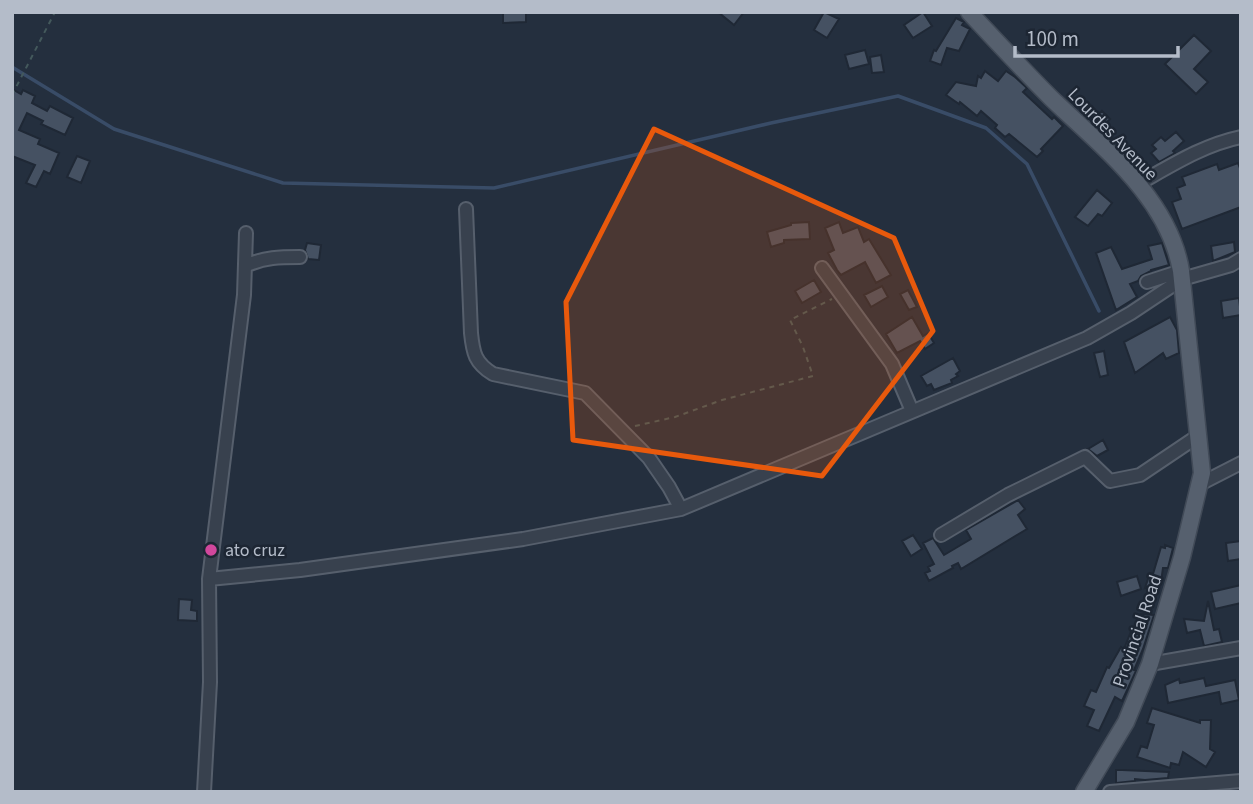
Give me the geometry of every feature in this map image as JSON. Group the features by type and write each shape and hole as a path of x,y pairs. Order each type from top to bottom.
{"main road":[{"name":"Lourdes Avenue","path":"969,12 1138,184 1174,238 1182,275 1201,478"},
{"name":"Provincial Road","path":"1084,792 1126,722 1150,664 1182,557 1201,478"}],"street":[{"path":"1138,184 1200,149 1241,137"},
{"path":"466,209 471,333 473,352 480,366 493,374 585,393 662,475 681,509"},
{"path":"204,792 210,682 209,579 222,453 235,374 246,266 246,233"},
{"path":"246,266 273,257 300,257"},
{"path":"1147,282 1231,265 1241,259"},
{"path":"822,268 892,364 912,411"},
{"path":"209,579 300,570 523,539 681,509 1087,338 1131,313 1182,275"},
{"path":"941,534 1008,495 1085,457 1110,481 1140,475 1198,436"},
{"path":"1201,478 1241,463"},
{"path":"1150,664 1241,648"},
{"path":"1110,792 1241,781"}],"path":[{"path":"12,94 55,12"},
{"path":"621,429 675,417 722,400 813,376 803,346 790,320 840,295"}],"highlighted area":[{"path":"654,129 894,238 933,331 822,476 573,440 566,302"}],"building":[{"path":"503,12 526,12 526,22 503,23"},
{"path":"718,12 744,12 734,25"},
{"path":"824,12 839,19 827,38 814,30"},
{"path":"923,12 932,26 913,38 904,25"},
{"path":"956,18 970,29 959,51 947,48 941,65 930,61 934,50 936,51"},
{"path":"1194,35 1211,51 1194,69 1208,82 1196,94 1165,64"},
{"path":"865,50 869,64 849,69 845,55"},
{"path":"881,55 884,72 872,73 870,57"},
{"path":"985,71 998,81 1006,71 1015,77 1027,88 1023,92 1063,126 1037,157 1009,134 1005,137 995,128 997,125 981,111 977,116 946,95 956,82 976,86 978,76 981,78"},
{"path":"12,89 21,94 23,90 35,96 32,103 47,111 50,106 73,118 65,135 41,124 43,121 27,113 19,130 40,139 38,144 59,153 50,174 44,171 36,187 26,183 35,165 12,156"},
{"path":"1102,111 1110,119 1100,129 1091,121"},
{"path":"1176,132 1184,141 1173,151 1175,153 1159,162 1151,153 1156,149 1152,145 1161,137 1165,141"},
{"path":"77,156 90,161 81,183 67,177"},
{"path":"1238,163 1241,171 1241,207 1182,229 1172,202 1181,199 1177,188 1185,185 1182,177 1217,164 1219,170"},
{"path":"1097,190 1112,203 1102,216 1098,214 1088,226 1075,217"},
{"path":"809,222 810,239 784,240 784,243 771,247 767,232 791,223"},
{"path":"839,222 843,233 858,227 864,242 869,239 891,275 876,283 865,262 841,275 828,253 834,250 825,228"},
{"path":"1234,242 1235,252 1213,261 1211,246"},
{"path":"307,243 321,245 319,260 308,259 305,250"},
{"path":"1162,243 1169,265 1151,270 1130,284 1137,297 1116,310 1096,253 1111,247 1122,269 1152,259 1148,246"},
{"path":"814,280 821,292 802,303 795,291"},
{"path":"882,286 888,297 871,307 864,295"},
{"path":"908,290 917,307 909,310 900,294"},
{"path":"1239,298 1241,315 1223,318 1221,301"},
{"path":"912,317 923,336 928,333 934,343 925,349 920,341 897,353 886,334"},
{"path":"1170,317 1177,330 1179,353 1166,359 1163,353 1135,373 1124,342"},
{"path":"1104,351 1108,375 1100,377 1094,353"},
{"path":"953,358 960,371 956,374 958,376 951,380 952,383 934,390 931,384 927,386 921,376"},
{"path":"1103,440 1108,450 1097,456 1088,449"},
{"path":"1018,500 1025,509 1018,515 1027,529 961,569 958,563 929,581 925,573 930,571 928,567 934,564 923,543 933,538 944,555 971,539 966,530"},
{"path":"913,535 922,549 911,556 902,541"},
{"path":"1241,541 1241,559 1228,561 1226,543"},
{"path":"1165,545 1173,548 1168,568 1163,568 1161,582 1145,588 1150,573 1153,574 1161,547 1165,548"},
{"path":"1137,576 1141,589 1121,596 1117,582"},
{"path":"1241,585 1241,603 1215,609 1211,592"},
{"path":"179,599 192,600 191,610 197,611 197,621 178,620"},
{"path":"1208,601 1214,630 1219,629 1222,642 1204,646 1200,630 1187,633 1184,619 1204,621"},
{"path":"1141,614 1154,615 1134,670 1136,671 1122,701 1115,697 1099,731 1087,726 1094,710 1084,706 1091,690 1096,692 1107,667 1109,668 1121,647 1124,649 1132,629 1139,632"},
{"path":"1204,678 1206,686 1235,680 1239,700 1221,704 1219,692 1168,703 1165,685 1179,679 1180,683"},
{"path":"1152,708 1200,723 1200,720 1211,720 1210,749 1215,752 1206,767 1183,752 1179,765 1171,763 1170,768 1137,757 1141,746 1147,748 1154,725 1147,723"},
{"path":"1116,770 1169,772 1168,778 1135,779 1116,783"}],"waterway":[{"path":"12,67 114,129 283,183 494,188 898,96 986,128 1027,164 1099,311"}],"place":[{"name":"ato cruz","path":"211,550"}]}
